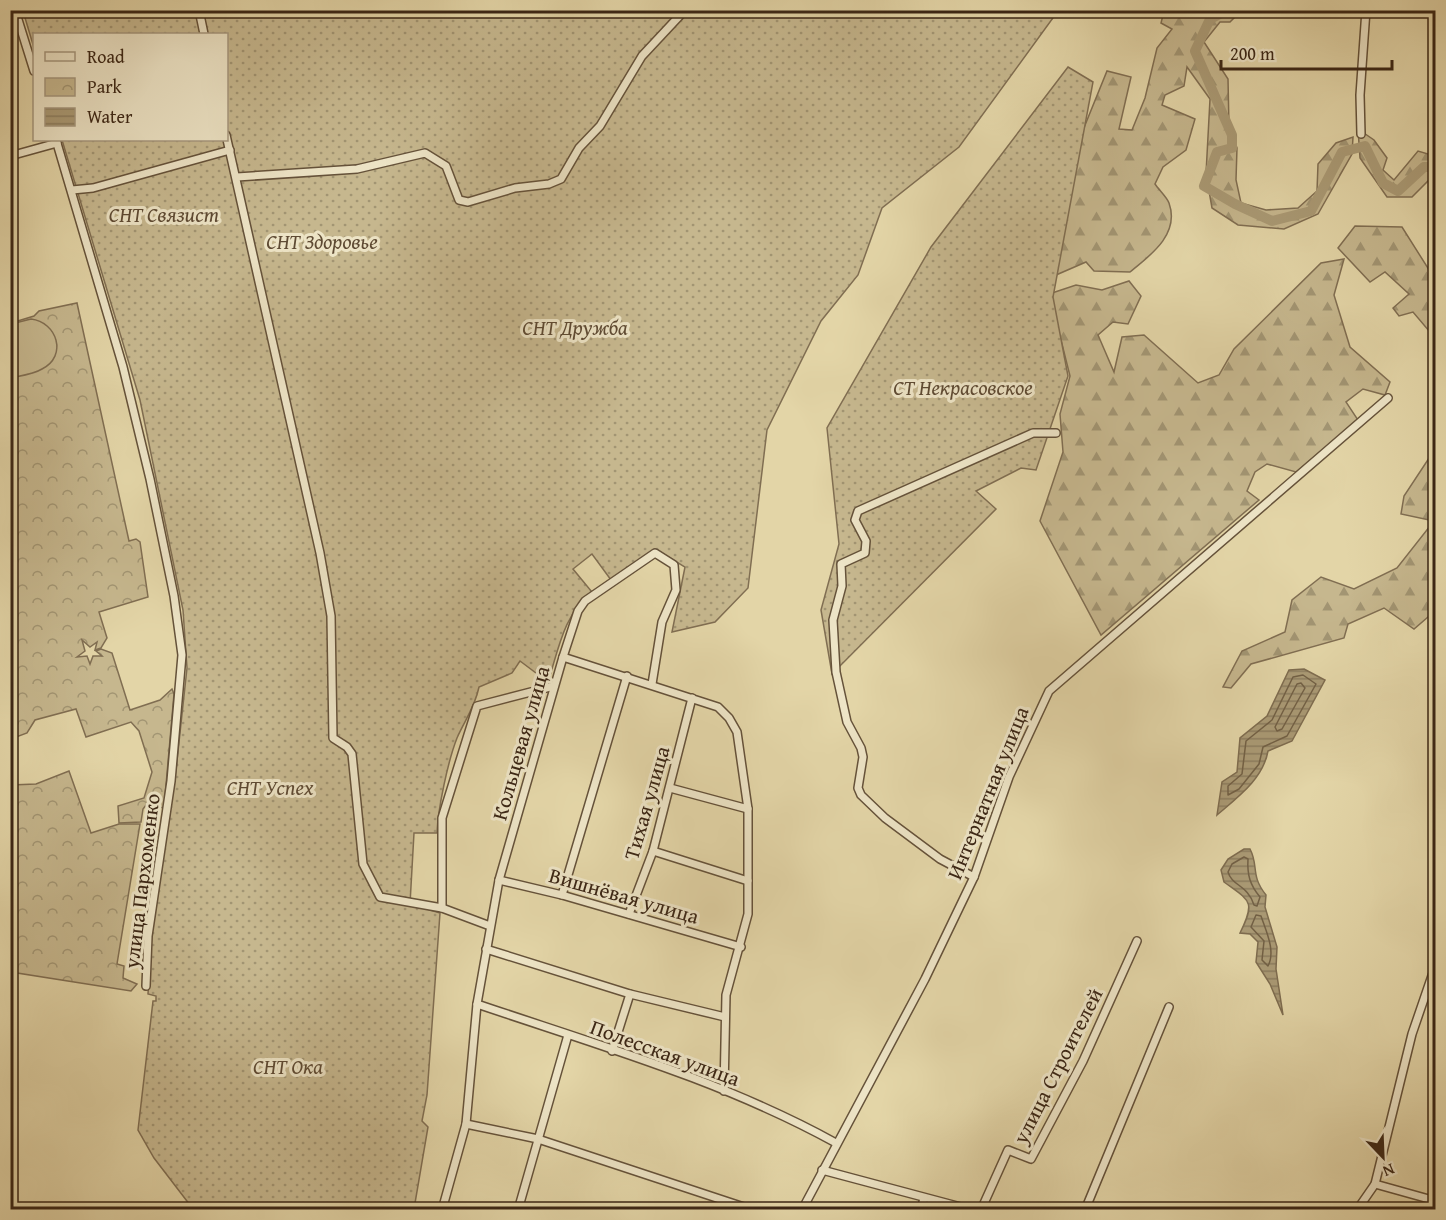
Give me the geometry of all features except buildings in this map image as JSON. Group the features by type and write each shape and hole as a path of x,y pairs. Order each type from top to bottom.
{"street":[{"path":"15,10 33,68"},
{"path":"199,10 204,33"},
{"path":"237,177 357,170 425,153 446,166 459,200 468,202 515,188 549,184 561,179 579,148 600,126 642,56 686,10"},
{"path":"1361,134 1360,95 1366,10"},
{"path":"10,156 56,141 72,190 93,188 230,150"},
{"path":"228,141 320,553 331,616 333,738 347,747 352,754 363,864 380,897 442,908 490,926"},
{"name":"улица Пархоменко","path":"72,190 123,367 150,479 174,596 182,655 171,781 148,936 146,986"},
{"name":"Интернатная улица","path":"802,1209 925,979 974,876 1009,777 1049,691 1388,398"},
{"path":"974,876 940,859 885,818 861,795 858,788 863,757 861,748 846,722 836,672 832,620 842,586 841,564 865,553 866,541 855,520 858,511 1033,433 1056,434"},
{"path":"563,657 578,611 585,601 656,553 674,565 675,590 662,622 652,684"},
{"name":"Кольцевая улица","path":"442,1209 466,1124 477,1004 499,880 563,657 718,707 734,726 748,809 748,914 741,947 726,995 724,1091"},
{"path":"562,895 627,676"},
{"path":"442,908 442,818 477,706 554,686"},
{"name":"Тихая улица","path":"629,914 652,851 692,698"},
{"path":"670,788 748,809"},
{"path":"652,851 748,880"},
{"name":"Вишнёвая улица","path":"499,880 562,895 741,947"},
{"name":"улица Строителей","path":"981,1209 1008,1150 1031,1159 1083,1061 1137,941"},
{"path":"486,950 630,994 725,1017"},
{"path":"1357,1209 1375,1184 1412,1034 1436,964"},
{"path":"612,1051 630,994"},
{"name":"Полесская улица","path":"477,1004 724,1091 803,1125 836,1143"},
{"path":"1085,1209 1169,1007"},
{"path":"518,1209 568,1035"},
{"path":"466,1124 538,1139 753,1209"},
{"path":"822,1170 972,1209"},
{"path":"1375,1184 1436,1201"},
{"path":"921,1209 924,1198"}],"green space":[{"path":"23,11 1058,11 959,147 882,208 858,275 821,321 767,430 748,588 715,622 672,632 685,567 657,550 611,580 592,554 573,569 592,592 582,601 568,622 548,682 520,661 512,673 479,687 450,759 441,798 437,833 414,833 410,904 440,913 427,1095 422,1121 428,1127 414,1209 193,1209 154,1158 138,1130 153,1001 156,1001 156,996 148,994 152,930 176,770 187,668 183,610 140,400 62,141 228,141 228,33 33,33 33,45"},
{"path":"1164,11 1241,11 1230,22 1220,22 1204,42 1228,79 1229,127 1237,148 1236,180 1241,203 1266,210 1298,208 1317,191 1318,164 1336,143 1353,137 1352,154 1318,214 1284,229 1238,225 1212,208 1206,174 1210,99 1187,67 1184,86 1165,95 1162,105 1195,119 1186,150 1163,167 1155,184 1167,198 1171,214 1167,234 1162,243 1130,272 1094,271 1086,262 1056,275 1042,259 1064,233 1051,209 1107,71 1131,77 1119,129 1132,130 1145,98 1157,48 1172,29 1161,23"},
{"name":"СТ Некрасовское","path":"1068,67 1093,82 1053,297 1068,376 1036,470 1021,468 976,491 996,509 832,674 821,610 839,544 827,428 931,247"},
{"path":"1358,129 1374,140 1387,158 1383,170 1394,180 1418,151 1435,156 1435,180 1431,178 1412,197 1387,197 1360,158"},
{"path":"1355,226 1402,227 1435,276 1435,338 1413,312 1399,316 1393,308 1409,294 1385,272 1370,282 1338,248"},
{"path":"1344,259 1334,295 1350,347 1390,382 1385,395 1363,389 1346,402 1358,420 1296,472 1267,464 1255,472 1247,491 1259,500 1101,635 1040,521 1063,452 1060,414 1070,376 1061,340 1043,296 1076,285 1102,290 1129,281 1141,296 1128,324 1113,322 1098,335 1114,372 1122,337 1144,335 1198,383 1219,375 1234,349 1321,263"},
{"path":"77,303 129,541 136,539 140,542 148,597 99,612 107,638 101,648 95,650 97,642 90,647 82,640 85,651 77,657 87,656 90,664 93,656 102,656 96,651 101,649 112,653 130,710 160,700 172,689 174,694 164,808 146,805 141,822 119,823 118,806 144,798 152,772 139,731 131,722 86,737 76,709 35,720 27,733 11,739 11,323 34,316 39,311"},
{"path":"31,319 40,321 53,333 57,348 55,356 39,371 11,378 11,324"},
{"path":"1435,449 1435,611 1414,629 1384,608 1348,624 1344,638 1251,664 1231,688 1223,687 1242,651 1285,632 1292,600 1321,577 1354,589 1397,568 1434,521 1401,514 1404,496"},
{"path":"69,771 91,833 119,824 140,824 117,964 124,966 123,978 137,984 131,991 11,972 11,785 36,784"}],"water":[{"path":"1304,669 1325,680 1292,741 1268,751 1255,779 1217,815 1222,782 1237,772 1240,738 1267,716 1289,670"},
{"path":"1244,849 1250,849 1253,855 1256,876 1266,895 1265,907 1277,947 1276,969 1283,1015 1270,984 1256,962 1258,942 1250,934 1240,933 1248,914 1248,903 1240,893 1224,882 1221,870 1228,859"}],"waterway":[{"path":"1227,10 1210,19 1195,51 1232,135 1232,148 1217,152 1204,186 1235,204 1272,221 1311,211 1342,152 1365,146 1383,183 1398,191 1424,167 1436,167"}],"park label":[{"name":"СНТ Связист","path":"164,215"},
{"name":"СНТ Здоровье","path":"322,242"},
{"name":"СНТ Дружба","path":"575,328"},
{"name":"СНТ Успех","path":"270,788"},
{"name":"СНТ Ока","path":"288,1067"}]}
